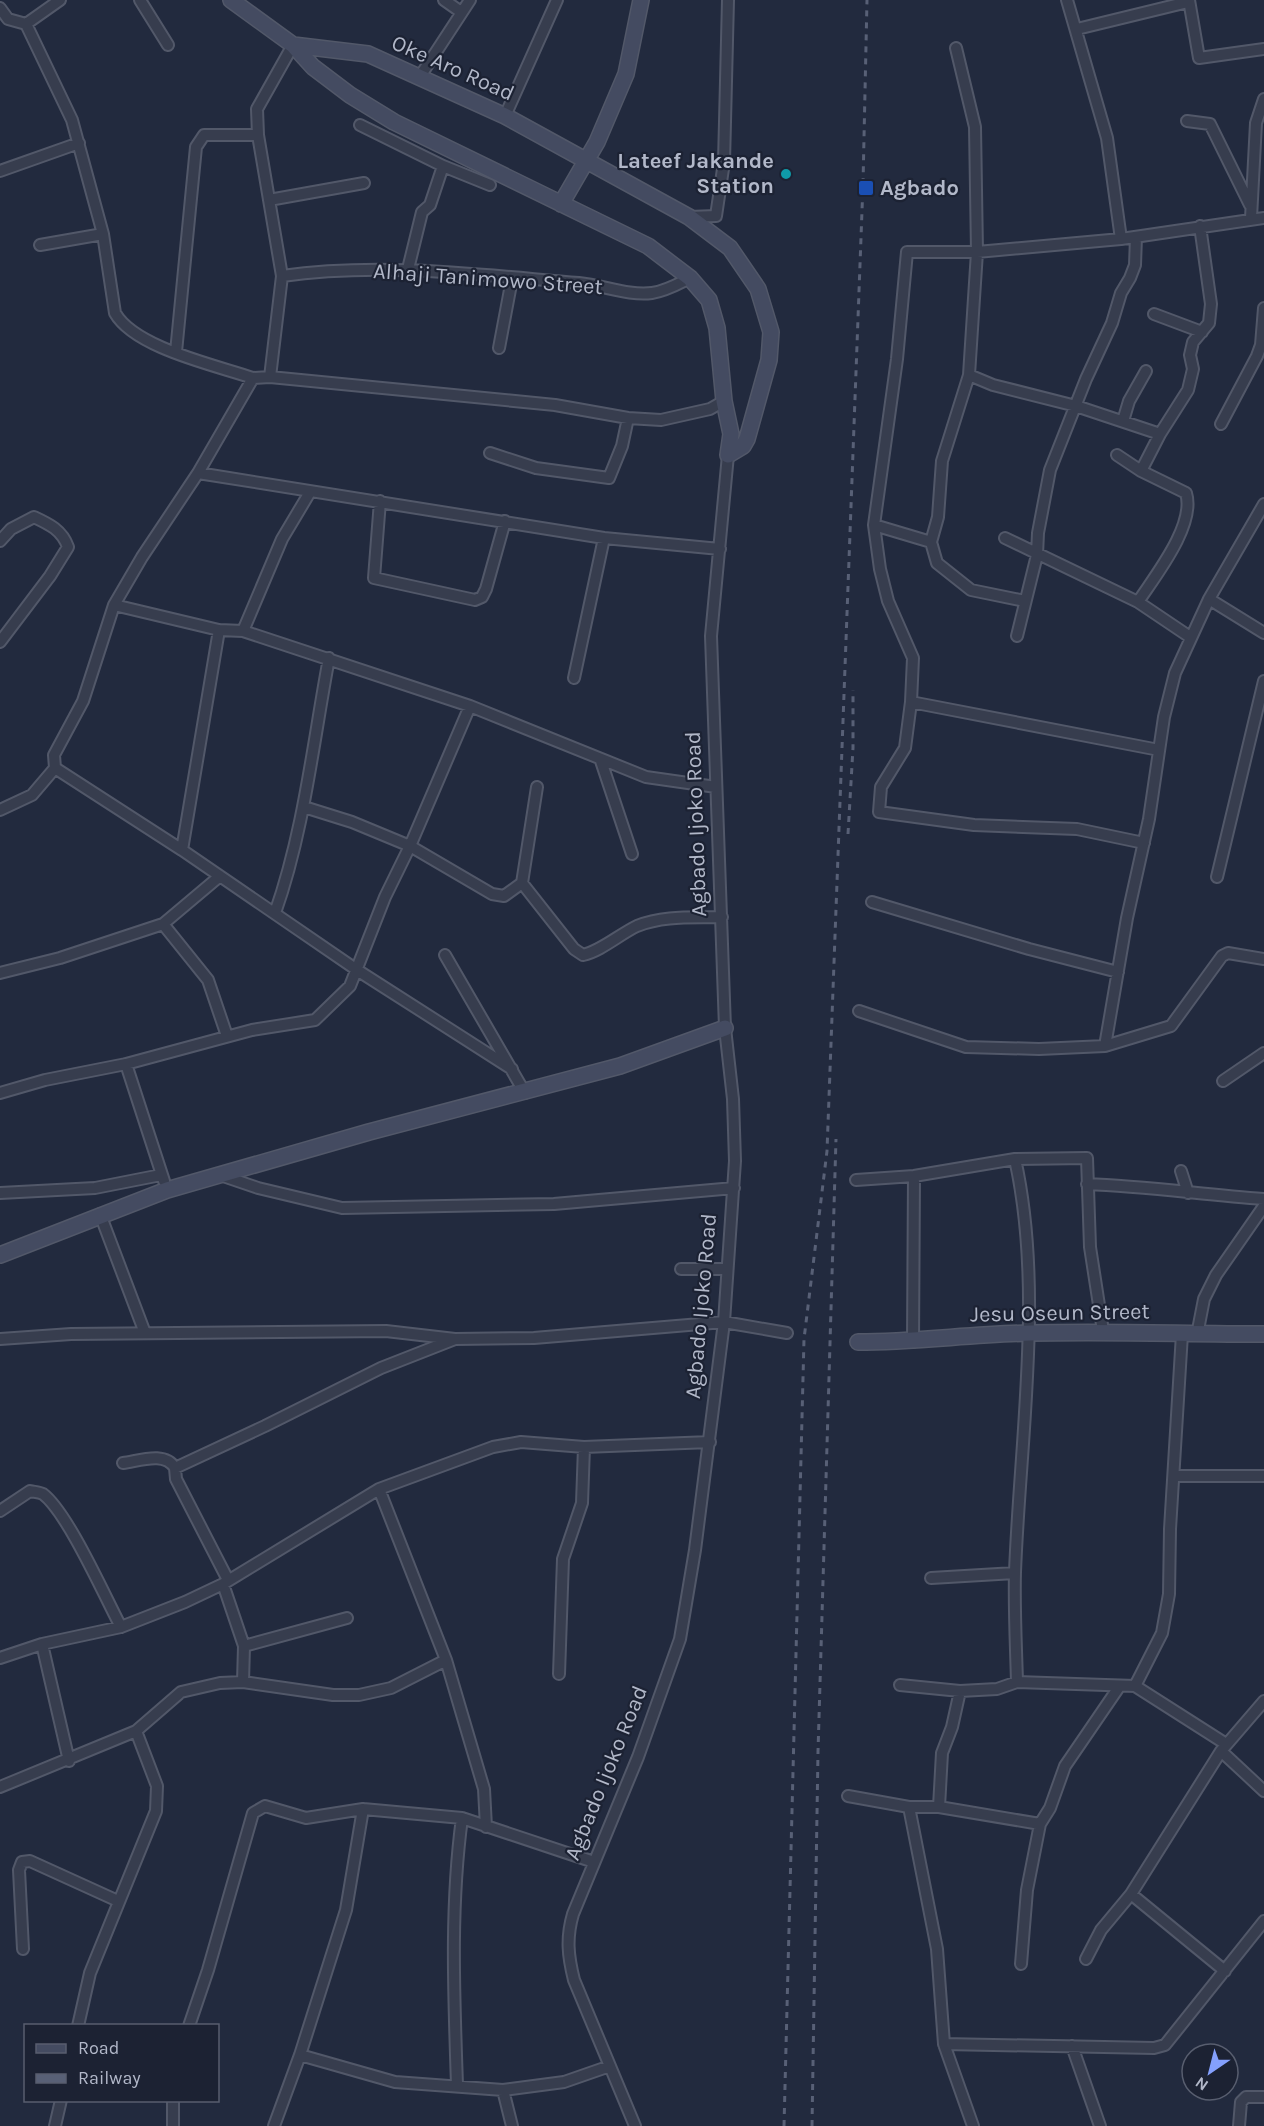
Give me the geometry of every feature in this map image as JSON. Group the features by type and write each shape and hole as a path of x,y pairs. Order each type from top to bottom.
{"main road":[{"name":"Oke Aro Road","path":"231,0 293,45 333,83 394,122 561,204"},
{"path":"561,204 587,159 626,74 641,0"},
{"name":"Oke Aro Road","path":"293,45 368,54 505,116 587,159"},
{"path":"587,159 689,217 730,248 758,289 771,332 767,369 747,439 743,446 728,455"},
{"name":"Agbado Ijoko Road","path":"561,204 648,246 690,278 709,300 717,328 724,401 731,434 728,455"},
{"path":"0,1255 100,1214 167,1190 369,1132 525,1093 620,1066 725,1028"},
{"name":"Jesu Oseun Street","path":"858,1342 913,1342 1027,1333 1103,1331 1264,1334"}],"street":[{"path":"26,24 60,0"},
{"path":"140,0 168,45"},
{"path":"444,0 461,12"},
{"path":"419,78 470,0"},
{"path":"505,116 557,0"},
{"path":"689,217 716,216 720,201 724,162 728,0"},
{"path":"1067,0 1107,138 1121,239"},
{"path":"1077,29 1184,3 1188,0 1199,58 1264,49"},
{"path":"0,8 8,19 26,24 72,120 103,234 115,313 119,321 140,337 176,352 253,378 270,377 555,405 628,418 661,420 710,409 724,401"},
{"path":"270,377 282,276 258,135 257,109 293,45"},
{"path":"956,48 975,127 977,252 969,375 942,461 938,517 931,542 938,563 972,590 1025,601"},
{"path":"1250,205 1253,200 1256,123 1264,99"},
{"path":"1186,121 1210,124 1250,205 1251,218"},
{"path":"360,125 443,166 490,185"},
{"path":"176,352 196,147 204,135 258,135"},
{"path":"0,171 79,143"},
{"path":"408,269 422,212 429,205 443,166"},
{"path":"269,200 364,183"},
{"path":"1144,843 1077,829 974,825 879,812 881,787 905,747 911,702 913,658 888,601 879,569 874,525 897,359 907,252 977,252 1121,239 1251,218 1264,218"},
{"path":"1141,471 1160,434 1188,390 1193,369 1190,355 1193,342 1209,323 1211,304 1200,226"},
{"path":"40,245 103,234"},
{"path":"1017,636 1037,555 1038,533 1050,470 1135,265 1137,237"},
{"name":"Alhaji Tanimowo Street","path":"282,276 317,271 408,269 582,283 650,293 662,291 690,278"},
{"path":"498,348 512,279"},
{"path":"1221,424 1257,356 1261,345 1264,308"},
{"path":"1154,314 1202,332"},
{"path":"1123,421 1129,401 1146,371"},
{"path":"969,375 993,385 1076,406 1160,434"},
{"path":"0,810 32,795 55,768 54,755 83,701 114,605 141,557 198,473 253,378"},
{"path":"490,453 536,468 609,478 622,446 628,418"},
{"name":"Agbado Ijoko Road","path":"635,2126 574,1980 568,1956 568,1932 573,1914 638,1757 675,1659 695,1550 724,1322 734,1188 733,1099 725,1028 711,636 728,455"},
{"path":"1117,455 1141,471 1186,493 1189,502 1183,527 1138,603"},
{"path":"198,473 604,538 720,549"},
{"path":"243,631 282,539 310,492"},
{"path":"380,501 374,578 475,600 482,597 486,589 505,521"},
{"path":"1104,1046 1144,843 1171,689 1190,637 1209,599 1264,504"},
{"path":"0,541 11,529 34,517 54,526 65,539 68,547 50,576 0,642"},
{"path":"874,525 931,542"},
{"path":"574,678 604,538"},
{"path":"1005,538 1138,603 1190,637"},
{"path":"1209,599 1264,633"},
{"path":"114,605 219,630 243,631 471,706 601,761 646,777 716,787"},
{"path":"182,850 219,630"},
{"path":"275,913 290,870 304,807 329,658"},
{"path":"1216,877 1264,681"},
{"path":"911,702 1159,750"},
{"path":"0,1093 126,1064 227,1036 315,1020 343,996 357,970 385,897 410,846 471,706"},
{"path":"601,761 632,854"},
{"path":"55,768 182,850 357,970 512,1069"},
{"path":"304,807 352,822 410,846 498,896 504,896 522,883 537,788"},
{"path":"0,974 60,958 163,924 220,876"},
{"path":"522,883 574,950 583,955 592,953 609,940 640,925 672,918 722,917"},
{"path":"872,902 1029,949 1118,972"},
{"path":"163,924 208,980 227,1036"},
{"path":"859,1011 966,1047 1039,1049 1104,1046 1171,1026 1222,956 1228,953 1264,959"},
{"path":"445,955 525,1093"},
{"path":"1223,1081 1264,1053"},
{"path":"126,1064 167,1190"},
{"path":"1015,1158 1028,1254 1025,1431 1015,1573 1017,1682"},
{"path":"856,1180 914,1176 1015,1158 1087,1158 1090,1247 1103,1331"},
{"path":"1181,1171 1188,1193"},
{"path":"0,1193 95,1188 161,1175"},
{"path":"218,1175 258,1188 342,1208 554,1204 734,1188"},
{"path":"913,1342 914,1176"},
{"path":"1087,1184 1135,1185 1188,1193 1264,1199"},
{"path":"1136,1686 1154,1654 1166,1611 1171,1575 1170,1529 1174,1476 1190,1334 1216,1275 1264,1206"},
{"path":"100,1214 145,1333"},
{"path":"681,1269 727,1269"},
{"path":"0,1339 145,1333 386,1331 456,1339 534,1338 724,1322 786,1333"},
{"path":"175,1468 381,1368 456,1339"},
{"path":"0,1658 42,1644 121,1628 225,1582 379,1489 509,1442 584,1447 710,1442"},
{"path":"559,1674 563,1559 582,1503 584,1447"},
{"path":"123,1463 164,1459 171,1461 175,1468 176,1479 225,1582 244,1646 243,1682"},
{"path":"1174,1476 1264,1476"},
{"path":"379,1489 446,1660 484,1790 486,1827"},
{"path":"0,1511 30,1491 42,1493 56,1509 84,1556 121,1628"},
{"path":"931,1578 1015,1573"},
{"path":"244,1646 347,1618"},
{"path":"42,1644 69,1761"},
{"path":"0,1787 69,1761 136,1731 181,1692 220,1683 243,1682 333,1695 359,1695 391,1688 446,1660"},
{"path":"900,1685 960,1691 997,1689 1017,1682 1136,1686 1224,1747 1264,1791"},
{"path":"1021,1964 1028,1890 1040,1824 1050,1808 1065,1766 1119,1687"},
{"path":"939,1807 942,1753 952,1727 960,1691"},
{"path":"1086,1959 1101,1930 1131,1894 1224,1747 1264,1701"},
{"path":"78,2024 90,1973 159,1800 157,1786 136,1731"},
{"path":"848,1796 909,1807 939,1807 1040,1824"},
{"path":"189,2024 208,1970 253,1813 265,1806 306,1818 363,1809 462,1818 594,1863"},
{"path":"909,1807 937,1949 944,2044 973,2126"},
{"path":"274,2126 300,2055 346,1910 363,1809"},
{"path":"457,2085 452,1941 455,1867 462,1818"},
{"path":"23,1949 19,1870 22,1862 30,1861 118,1901"},
{"path":"1131,1894 1225,1971"},
{"path":"944,2044 1154,2048 1165,2045 1264,1922"},
{"path":"1072,2046 1100,2126"},
{"path":"300,2055 395,2082 503,2090 564,2082 610,2066"},
{"path":"503,2090 512,2126"},
{"path":"1239,2126 1241,2102 1246,2097 1263,2095"},
{"path":"56,2126 62,2102"},
{"path":"173,2102 173,2126"}],"railway":[{"path":"784,2126 804,1339 827,1151 863,184 867,0"},
{"path":"848,834 853,748 853,690"},
{"path":"812,2126 818,1752 836,1139"}],"place":[{"name":"Lateef Jakande Station","path":"786,174"},
{"name":"Agbado","path":"866,188"}]}
